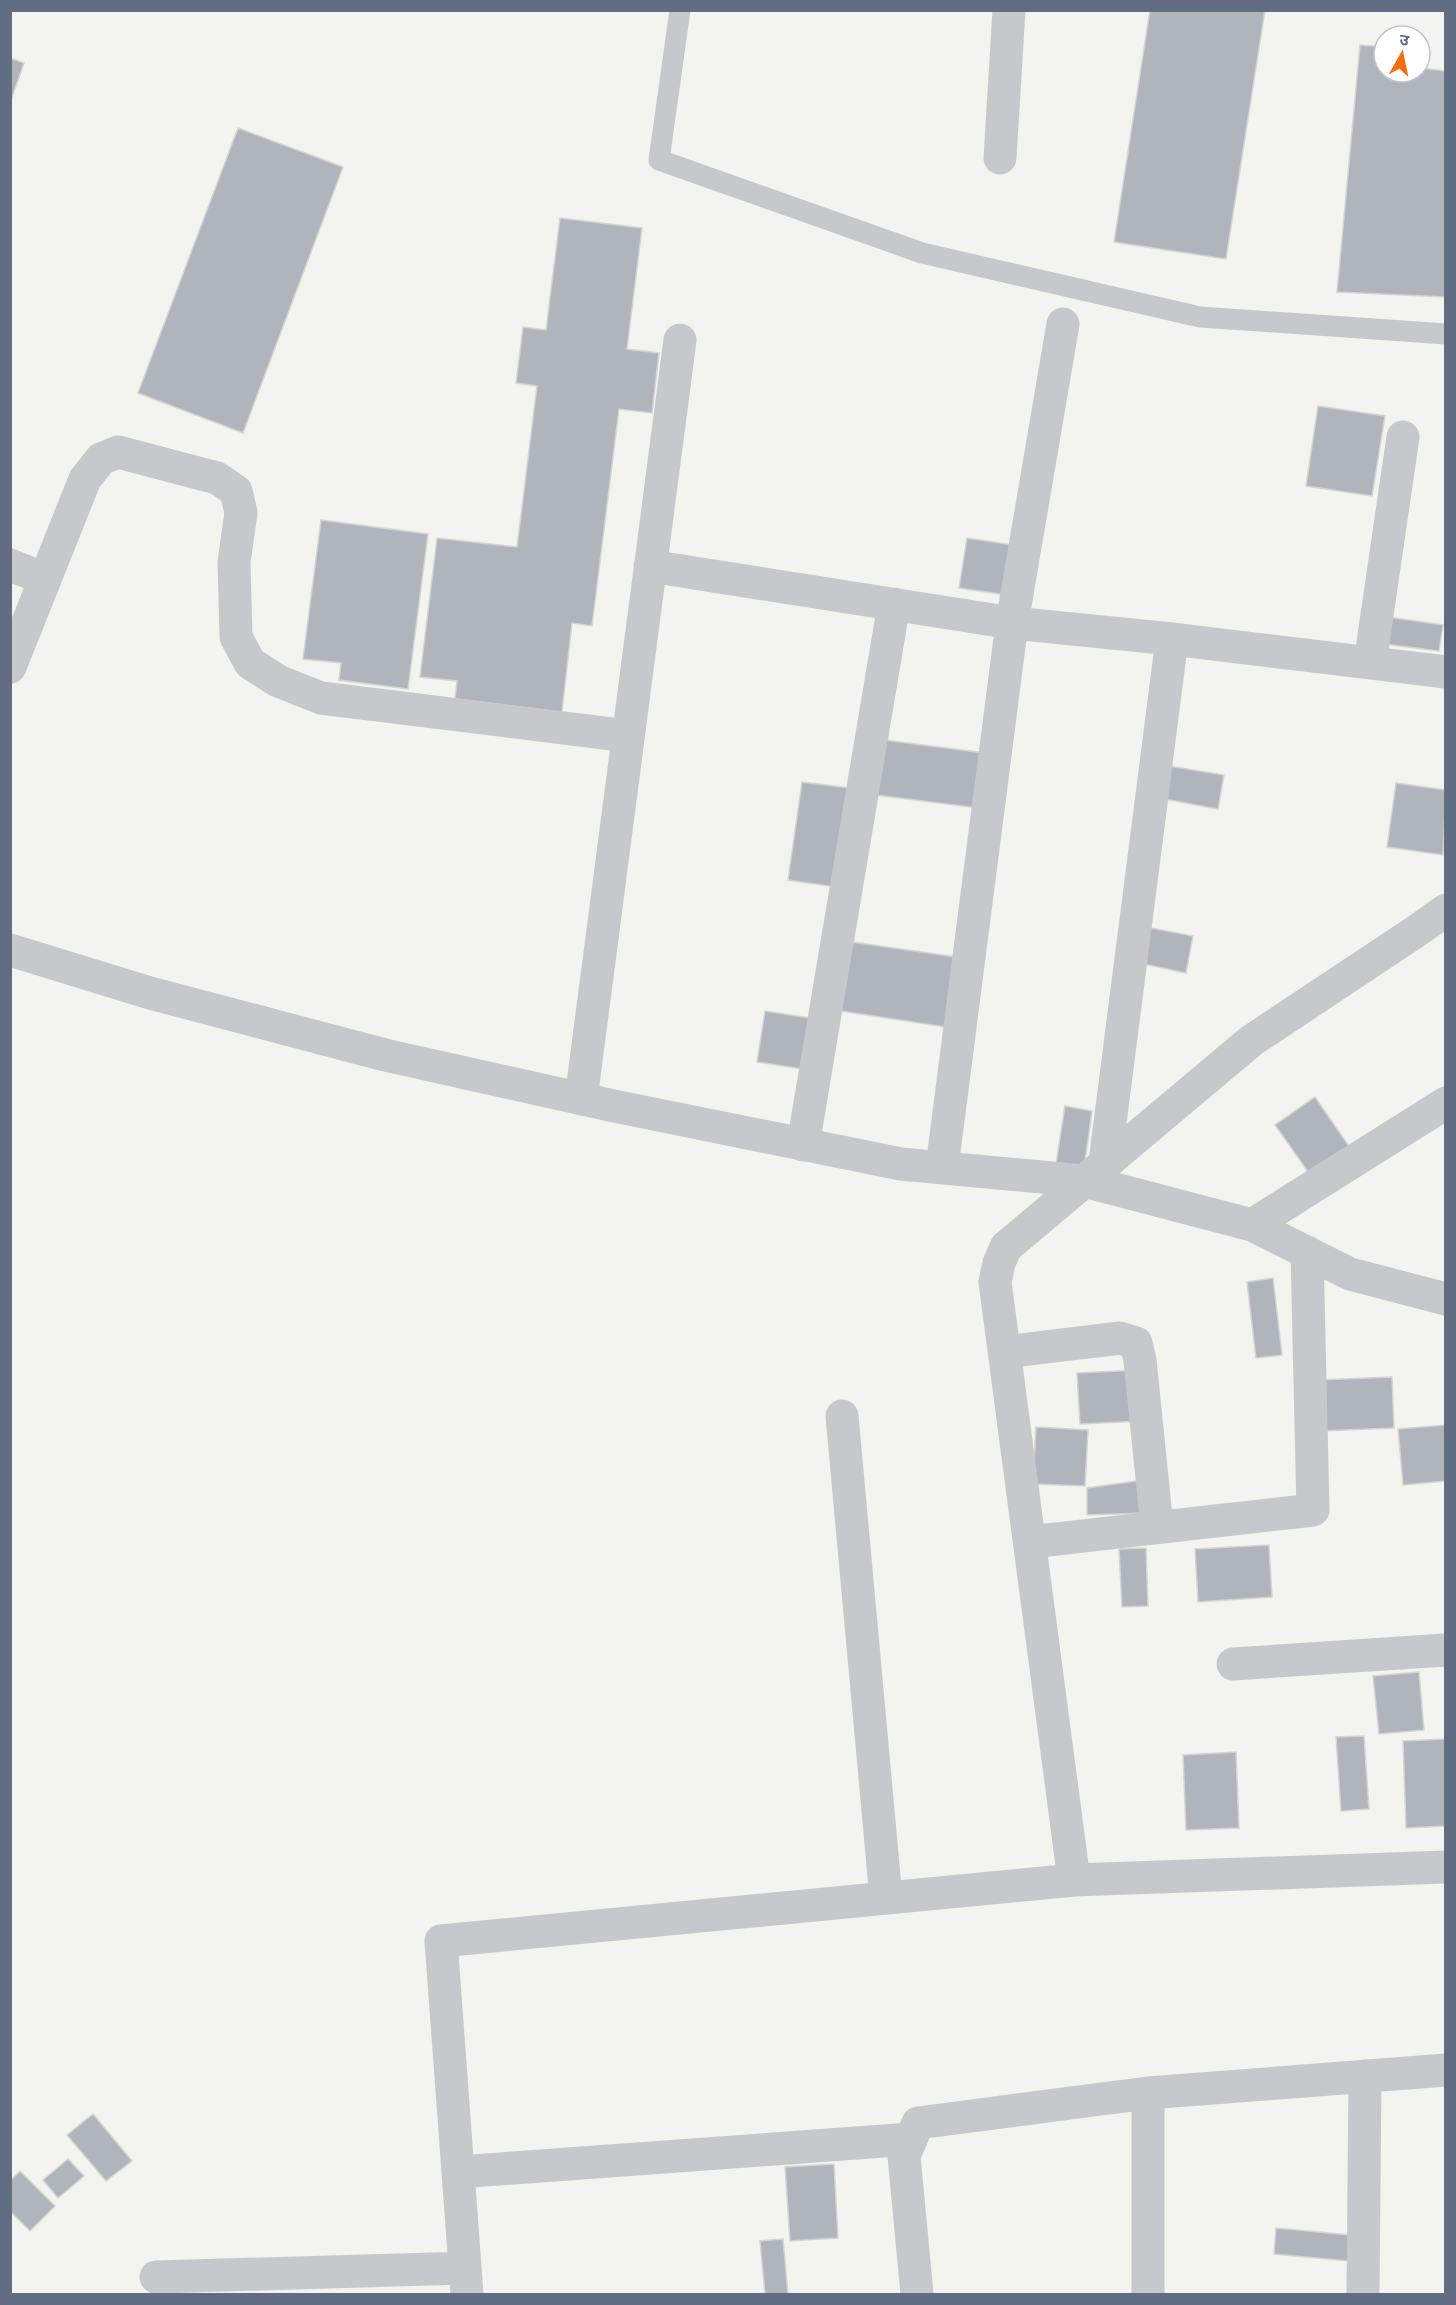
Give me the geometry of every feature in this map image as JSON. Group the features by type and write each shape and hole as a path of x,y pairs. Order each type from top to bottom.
{"street":[{"path":"1000,158 1009,10"},
{"path":"942,1167 1012,623 1063,324"},
{"path":"581,1099 680,340"},
{"path":"1370,663 1403,437"},
{"path":"10,667 85,479 101,459 117,452 217,478 236,491 241,513 234,562 236,637 250,663 278,681 321,698 628,736"},
{"path":"10,565 45,579"},
{"path":"650,566 1012,623 1172,639 1446,672"},
{"path":"803,1144 894,604"},
{"path":"1094,1172 1172,639"},
{"path":"1074,1880 995,1282 999,1263 1006,1247 1251,1041 1446,910"},
{"path":"10,950 150,993 385,1055 581,1099 901,1164 1094,1172 1252,1225 1350,1274 1446,1299"},
{"path":"1252,1225 1446,1103"},
{"path":"1030,1542 1313,1510 1307,1252"},
{"path":"1005,1352 1120,1338 1136,1343 1140,1359 1157,1527"},
{"path":"842,1416 886,1898"},
{"path":"1233,1664 1446,1650"},
{"path":"156,2277 466,2281 441,1941 1074,1880 1446,1867"},
{"path":"918,2295 904,2156 918,2123 1148,2093 1446,2070"},
{"path":"1363,2295 1365,2076"},
{"path":"1148,2093 1148,2295"},
{"path":"458,2172 911,2139"}],"lane":[{"path":"680,10 659,160 922,253 1200,317 1446,334"}],"building":[{"path":"1150,10 1265,10 1226,259 1114,242"},
{"path":"1360,45 1372,46 1372,84 1432,84 1432,69 1446,71 1446,297 1337,292"},
{"path":"10,58 24,63 10,103"},
{"path":"238,128 343,167 243,433 138,393"},
{"path":"560,218 642,228 627,349 659,353 652,413 619,409 592,626 572,623 562,712 455,699 457,681 420,677 437,538 517,547 537,386 516,383 523,327 546,330"},
{"path":"1318,406 1385,416 1372,496 1306,486"},
{"path":"321,520 428,534 408,689 339,680 341,663 303,659"},
{"path":"967,538 1020,546 1013,596 959,588"},
{"path":"1388,617 1443,625 1439,651 1385,644"},
{"path":"884,740 985,753 978,808 876,795"},
{"path":"1169,766 1224,775 1218,809 1164,799"},
{"path":"802,782 857,789 843,888 788,880"},
{"path":"1396,783 1446,790 1443,855 1387,847"},
{"path":"1146,927 1193,936 1186,973 1139,963"},
{"path":"852,942 963,958 952,1028 841,1011"},
{"path":"765,1011 817,1019 809,1070 757,1062"},
{"path":"1315,1097 1355,1155 1316,1183 1275,1125"},
{"path":"1065,1106 1092,1111 1084,1168 1056,1164"},
{"path":"1273,1278 1282,1355 1256,1358 1247,1282"},
{"path":"1139,1370 1142,1421 1080,1424 1077,1373"},
{"path":"1392,1377 1394,1428 1321,1431 1319,1380"},
{"path":"1446,1425 1446,1481 1403,1485 1398,1429"},
{"path":"1036,1427 1088,1430 1085,1486 1033,1484"},
{"path":"1143,1480 1145,1513 1087,1515 1087,1488"},
{"path":"1269,1545 1272,1597 1198,1602 1195,1549"},
{"path":"1146,1548 1148,1606 1122,1607 1119,1549"},
{"path":"1419,1672 1424,1730 1379,1734 1373,1676"},
{"path":"1364,1736 1369,1809 1341,1811 1336,1737"},
{"path":"1446,1739 1446,1826 1406,1828 1403,1741"},
{"path":"1236,1752 1239,1828 1186,1830 1183,1755"},
{"path":"93,2114 132,2161 106,2181 67,2135"},
{"path":"68,2159 84,2176 58,2198 43,2180"},
{"path":"834,2164 838,2238 790,2241 785,2167"},
{"path":"20,2171 55,2206 30,2231 10,2211 10,2181"},
{"path":"1276,2228 1350,2235 1348,2261 1274,2254"},
{"path":"783,2239 788,2294 765,2294 760,2241"}]}
